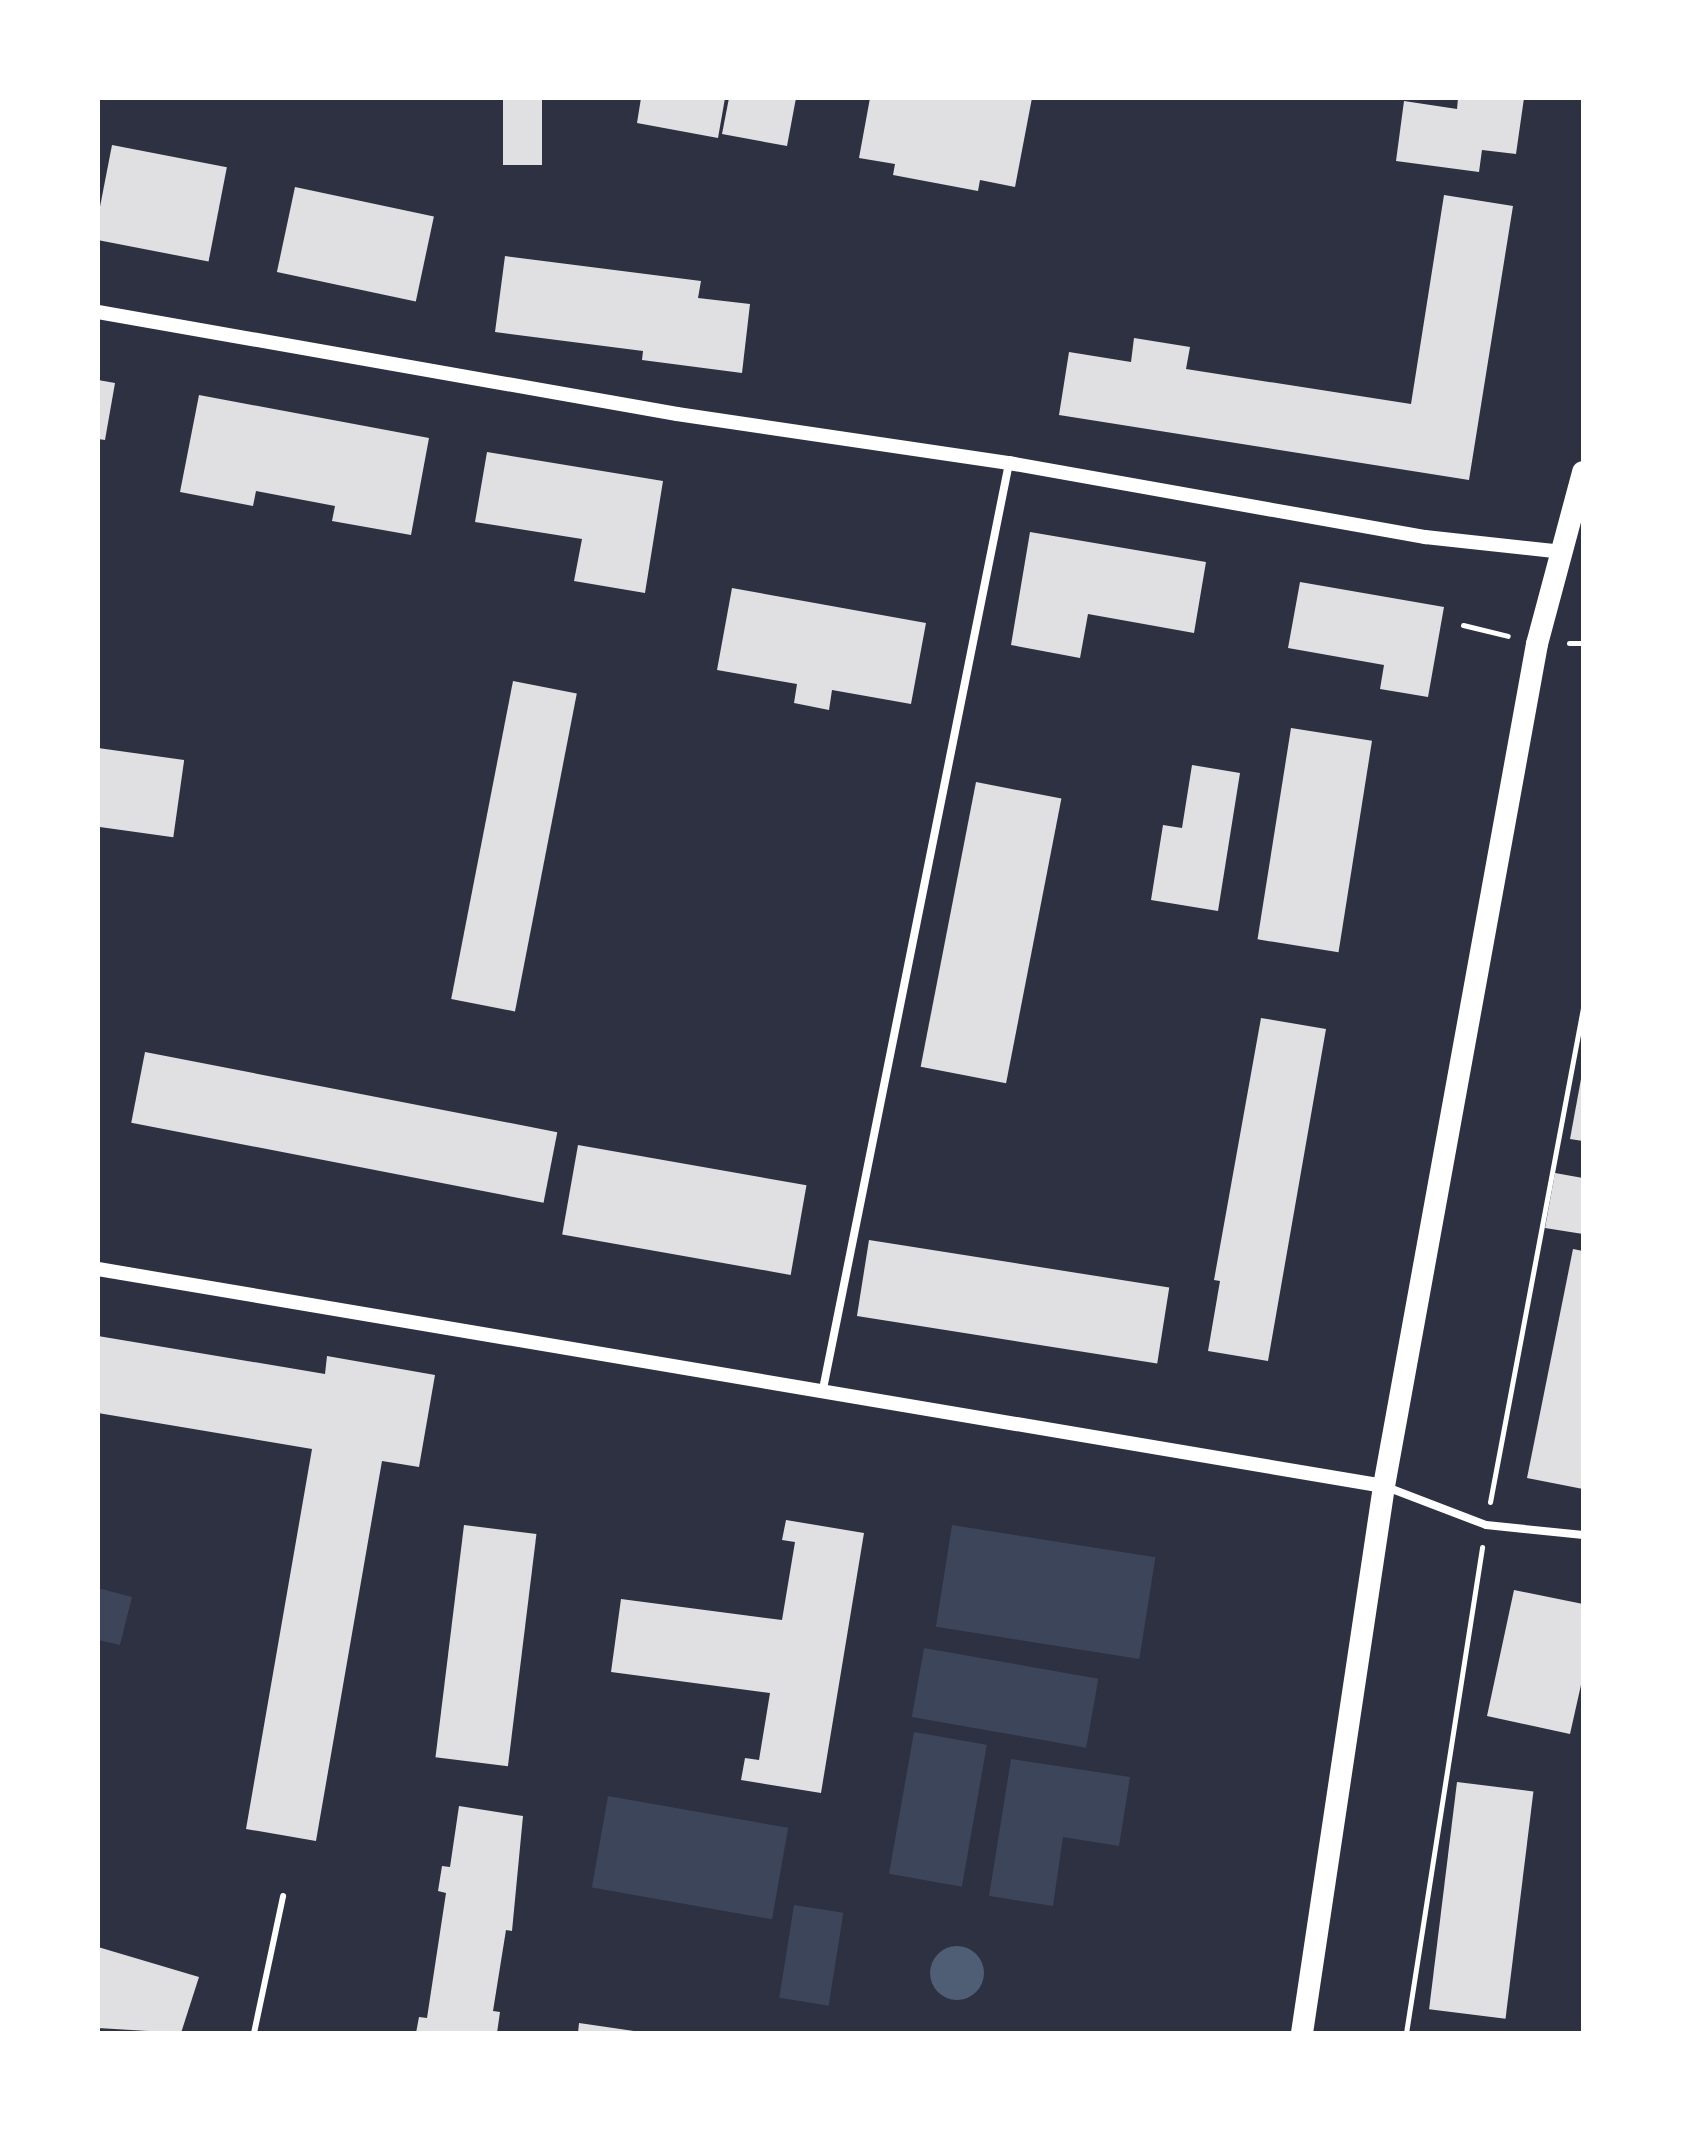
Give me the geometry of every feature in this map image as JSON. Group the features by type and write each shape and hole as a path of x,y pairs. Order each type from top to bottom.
{"highway":[{"path":"1302,2033 1384,1486 1537,644 1583,472"}],"street":[{"path":"98,312 708,419 1009,463 1425,537 1563,552"},
{"path":"823,1389 1009,463"},
{"path":"98,1269 1384,1486 1486,1525 1583,1535"}],"lane":[{"path":"254,2033 283,1896"}],"shaded area":[{"path":"952,1525 1155,1557 1139,1659 936,1627"},
{"path":"98,1588 132,1597 120,1645 98,1640"},
{"path":"924,1648 1098,1679 1086,1748 912,1717"},
{"path":"914,1732 987,1745 962,1887 889,1874"},
{"path":"1011,1759 1130,1777 1119,1846 1063,1837 1053,1906 989,1896"},
{"path":"608,1796 788,1828 772,1919 592,1888"},
{"path":"794,1905 843,1913 829,2006 779,1998"},
{"path":"957,1946 976,1954 984,1973 976,1992 957,2000 938,1992 930,1973 938,1954"}],"building":[{"path":"503,98 542,98 542,165 503,165"},
{"path":"641,98 725,98 718,138 637,123"},
{"path":"729,98 796,98 787,146 722,134"},
{"path":"870,98 1032,98 1015,187 980,180 978,191 893,175 895,164 859,158"},
{"path":"1458,98 1524,98 1516,154 1482,150 1479,172 1396,161 1404,101 1457,109"},
{"path":"112,145 227,167 209,262 98,240 98,217"},
{"path":"295,187 434,217 416,302 277,272"},
{"path":"1444,195 1513,206 1469,480 1059,415 1069,352 1131,362 1134,338 1190,347 1186,369 1411,404"},
{"path":"505,256 701,281 698,298 750,304 742,373 642,360 643,351 495,332"},
{"path":"98,380 115,383 105,440 98,439"},
{"path":"199,395 429,438 411,535 332,521 335,506 256,491 253,506 180,492"},
{"path":"487,452 663,481 645,593 574,581 582,539 475,522"},
{"path":"1030,532 1206,562 1194,633 1088,614 1080,658 1011,645"},
{"path":"1300,582 1444,607 1428,697 1380,689 1384,665 1288,648"},
{"path":"732,588 926,623 911,704 832,690 829,710 794,703 797,684 717,670"},
{"path":"513,681 577,693 515,1011 451,999"},
{"path":"1291,728 1372,741 1339,952 1258,939"},
{"path":"98,748 184,760 173,837 98,827"},
{"path":"1192,765 1240,773 1218,911 1151,900 1163,825 1182,828"},
{"path":"976,782 1061,799 1006,1083 921,1067"},
{"path":"1261,1018 1326,1029 1268,1361 1208,1351 1220,1281 1214,1280"},
{"path":"145,1052 557,1132 544,1203 131,1123"},
{"path":"1583,1079 1583,1141 1570,1139"},
{"path":"578,1145 806,1185 791,1275 562,1235"},
{"path":"1555,1173 1583,1178 1583,1234 1545,1228"},
{"path":"869,1240 1169,1288 1157,1364 857,1316"},
{"path":"1573,1249 1583,1251 1583,1489 1527,1478"},
{"path":"98,1336 325,1374 327,1356 435,1375 419,1467 382,1461 316,1841 246,1829 312,1449 98,1413"},
{"path":"786,1520 864,1533 821,1793 741,1780 745,1758 759,1760 770,1693 611,1672 621,1599 782,1620 795,1542 782,1540"},
{"path":"464,1525 536,1534 508,1766 435,1757"},
{"path":"1514,1590 1583,1604 1583,1676 1570,1734 1487,1716"},
{"path":"1457,1782 1533,1791 1506,2019 1429,2009"},
{"path":"459,1806 523,1816 512,1931 506,1930 493,2011 500,2012 497,2033 416,2033 419,2017 427,2018 446,1893 438,1891 442,1866 450,1867"},
{"path":"98,1947 199,1977 181,2033 98,2028"},
{"path":"579,2023 634,2031 578,2033"}]}
